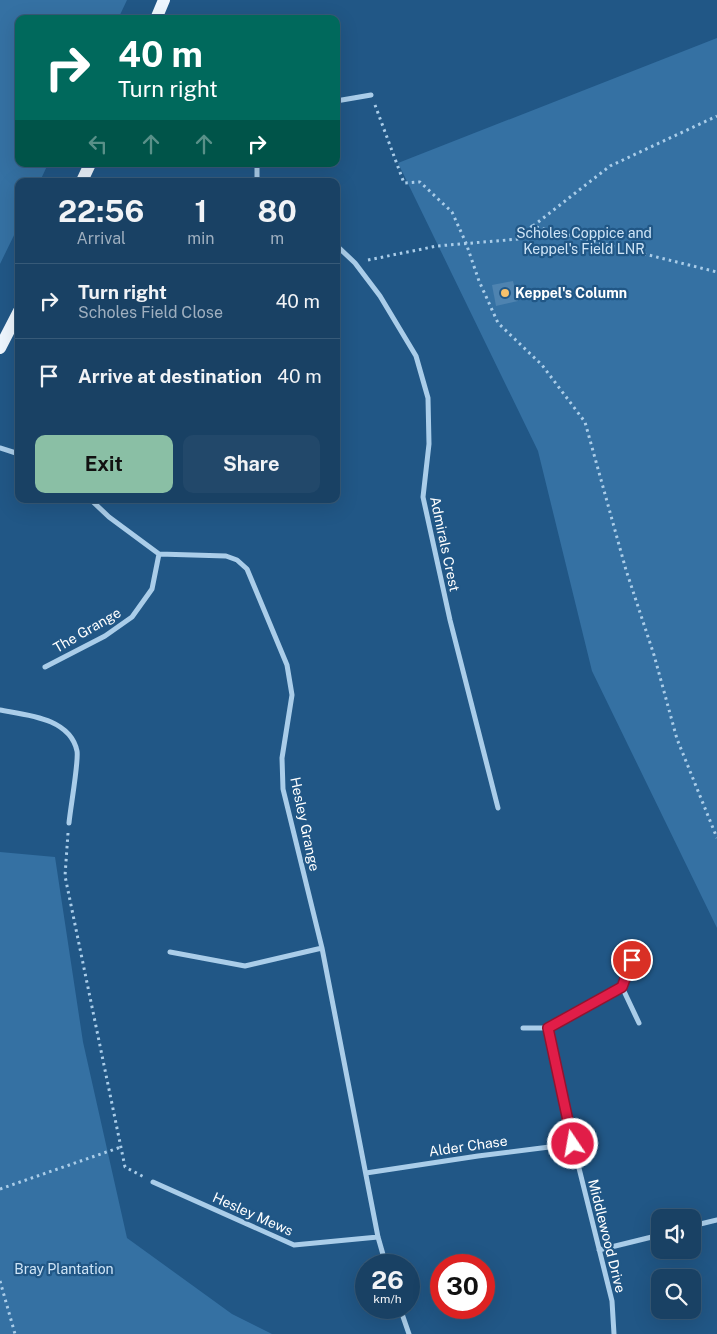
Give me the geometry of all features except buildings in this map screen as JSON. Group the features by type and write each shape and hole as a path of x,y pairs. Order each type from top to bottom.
{"main road":[{"path":"158,15 164,0"},
{"path":"0,348 15,319"}],"street":[{"path":"340,101 371,95"},
{"name":"Admirals Crest","path":"340,249 355,263 380,296 416,356 428,398 429,444 423,497 450,620 498,808"},
{"path":"0,448 15,453"},
{"path":"94,503 109,517 159,554"},
{"name":"The Grange","path":"45,667 106,636 132,617 152,589 159,554"},
{"name":"Hesley Grange","path":"159,554 226,556 238,560 246,569 287,665 292,695 282,758 283,789 322,948 378,1238 383,1254"},
{"path":"0,710 44,719 68,732 78,751 69,823"},
{"path":"170,952 245,966 322,948"},
{"path":"523,1028 548,1028 622,987 632,960"},
{"path":"622,987 639,1023"},
{"name":"Middlewood Drive","path":"548,1028 573,1144 612,1301 614,1334"},
{"name":"Alder Chase","path":"366,1173 573,1144"},
{"name":"Hesley Mews","path":"153,1182 294,1245 378,1238"},
{"path":"701,1224 717,1220"},
{"path":"599,1250 651,1237"},
{"path":"404,1319 409,1334"}],"path":[{"path":"371,95 404,183 420,182 452,212 498,323 542,365 585,422 626,570 654,655 677,739 717,838"},
{"path":"355,263 437,246 519,239 532,226 610,166 717,116"},
{"path":"532,226 717,272"},
{"path":"69,823 65,876 125,1167 153,1182"},
{"path":"0,1189 121,1147"},
{"path":"0,1281 14,1334"}],"green space":[{"path":"0,0 127,0 120,15 15,15 15,167 47,167 41,178 15,178 15,233 0,264"},
{"name":"Scholes Coppice and Keppel's Field LNR","path":"717,38 717,928 592,671 538,451 398,163"},
{"name":"Bray Plantation","path":"0,852 55,857 83,1042 127,1238 232,1314 272,1334 0,1334"}],"place":[{"name":"Keppel's Column","path":"505,293"}],"route":[{"path":"573,1144 548,1028 622,987 632,960"}]}
